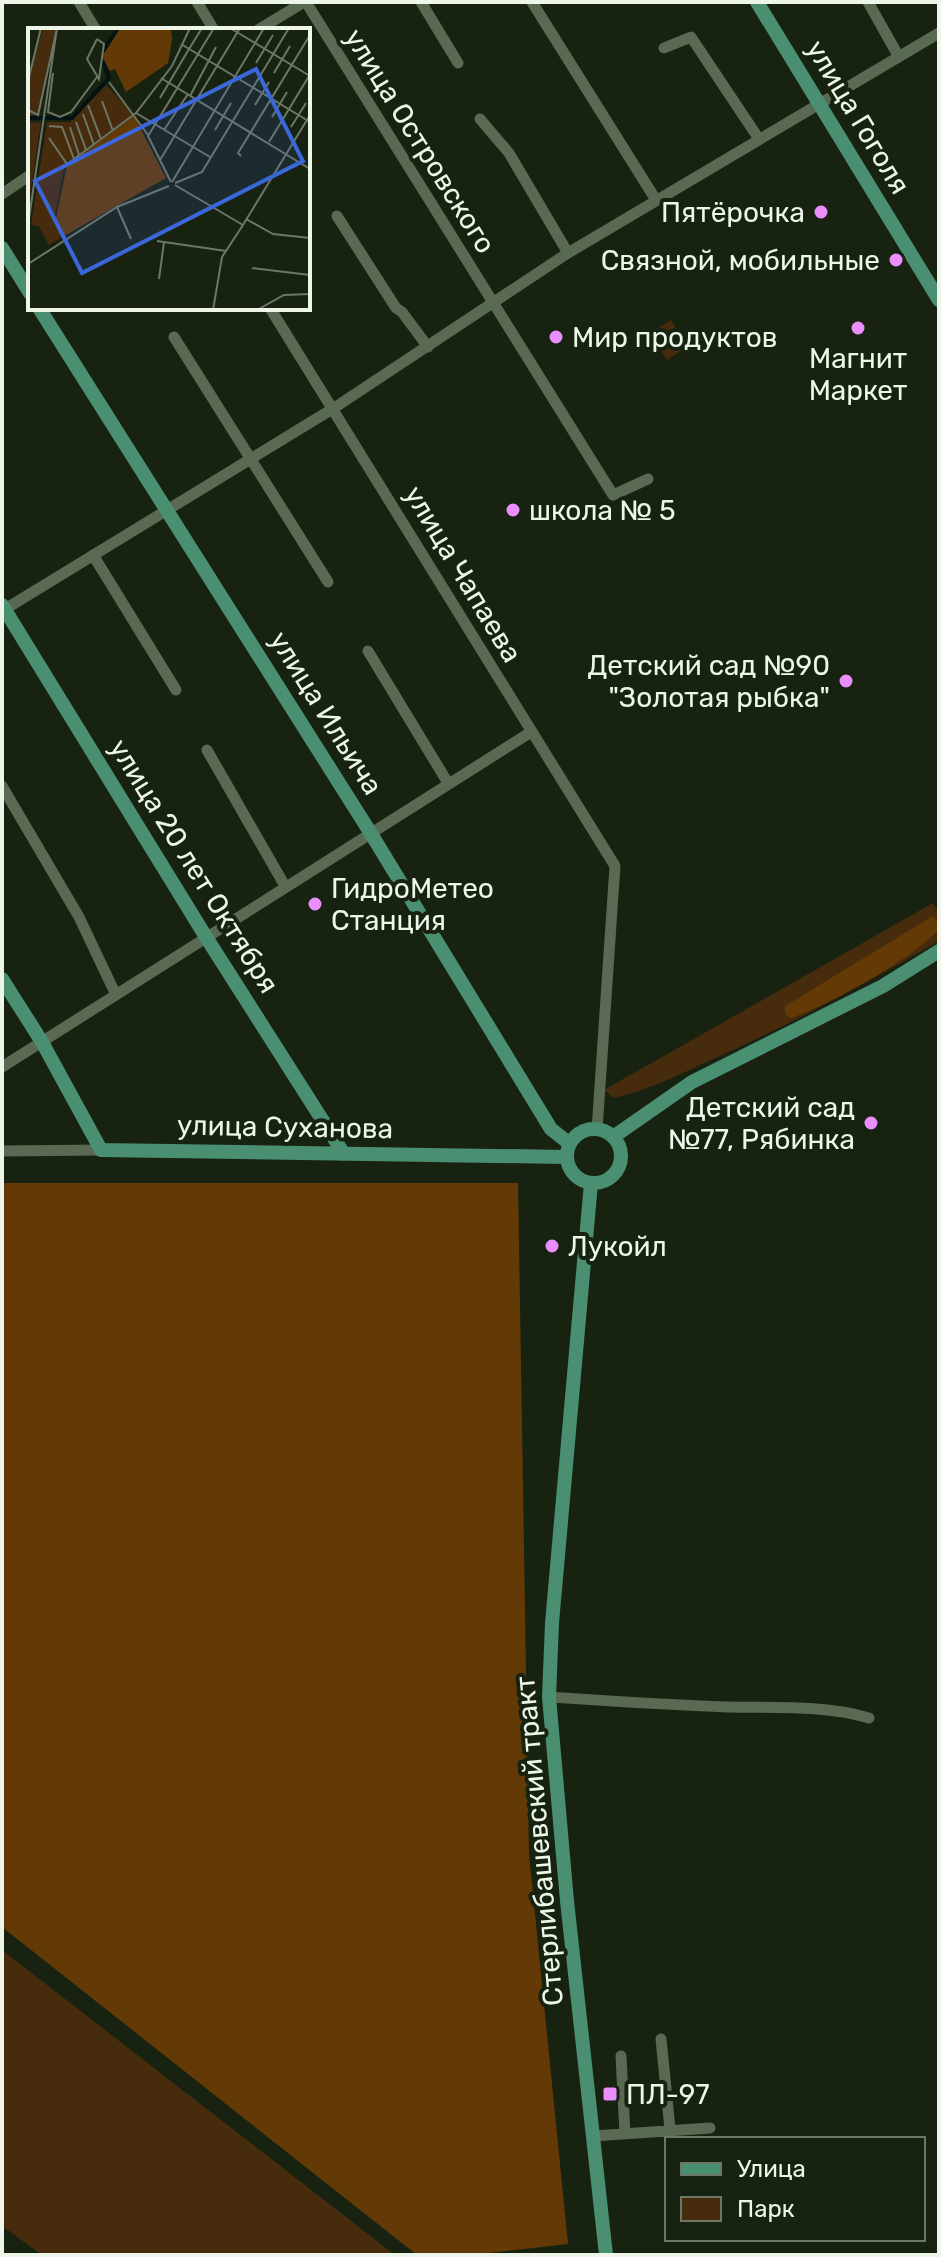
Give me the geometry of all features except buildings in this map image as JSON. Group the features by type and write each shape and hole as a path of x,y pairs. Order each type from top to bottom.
{"main road":[{"name":"улица Гоголя","path":"757,2 939,300"},
{"path":"2,248 28,290"},
{"name":"улица Ильича","path":"40,310 370,832 551,1129 568,1151"},
{"name":"улица 20 лет Октября","path":"3,608 344,1154"},
{"path":"613,1137 692,1082 883,986 939,951"},
{"path":"2,979 42,1042 101,1150"},
{"path":"597,1130 613,1137 620,1153 617,1170 603,1182 591,1183 572,1172 568,1151 580,1133 597,1130"},
{"name":"улица Суханова","path":"101,1150 344,1154 568,1151"},
{"name":"Стерлибашевский тракт","path":"591,1183 553,1609 549,1697 567,1901 606,2255"}],"street":[{"path":"79,2 95,28"},
{"path":"197,2 213,28"},
{"path":"261,28 305,2"},
{"name":"улица Островского","path":"305,2 613,495 648,479"},
{"path":"421,2 458,63"},
{"path":"532,2 656,200"},
{"path":"868,2 899,57"},
{"path":"3,608 334,408 568,253 939,33"},
{"path":"664,48 691,37 759,139"},
{"path":"480,119 509,153 568,253"},
{"path":"2,194 28,176"},
{"path":"337,216 396,308 428,347"},
{"name":"улица Чапаева","path":"271,310 615,866 597,1130"},
{"path":"174,337 328,582"},
{"path":"93,555 176,690"},
{"path":"368,651 448,783"},
{"path":"2,1067 531,732"},
{"path":"207,750 285,886"},
{"path":"2,786 79,917 116,995"},
{"name":"улица Суханова","path":"2,1151 101,1150"},
{"path":"549,1697 668,1705 787,1708 853,1713 869,1718"},
{"path":"661,2039 671,2135"},
{"path":"621,2056 625,2134"},
{"path":"593,2136 671,2135 710,2128"}],"green space":[{"path":"671,320 687,347 667,360 650,333"},
{"path":"933,903 939,913 939,941 911,957 798,1018 675,1077 614,1098 604,1090"},
{"path":"2,1950 395,2255 42,2255 2,2226"}],"shaded area":[{"path":"933,916 938,921 939,929 891,967 807,1012 791,1018 785,1014 785,1006"},
{"path":"2,1183 518,1183 529,1854 568,2244 470,2255 417,2255 2,1927"}],"place":[{"name":"Пятёрочка","path":"821,212"},
{"name":"Связной, мобильные","path":"896,260"},
{"name":"Магнит Маркет","path":"858,328"},
{"name":"Мир продуктов","path":"556,337"},
{"name":"школа № 5","path":"513,510"},
{"name":"Детский сад №90 \"Золотая рыбка\"","path":"846,681"},
{"name":"ГидроМетео Станция","path":"315,904"},
{"name":"Детский сад №77, Рябинка","path":"871,1123"},
{"name":"Лукойл","path":"552,1246"},
{"name":"ПЛ-97","path":"610,2094"}]}
